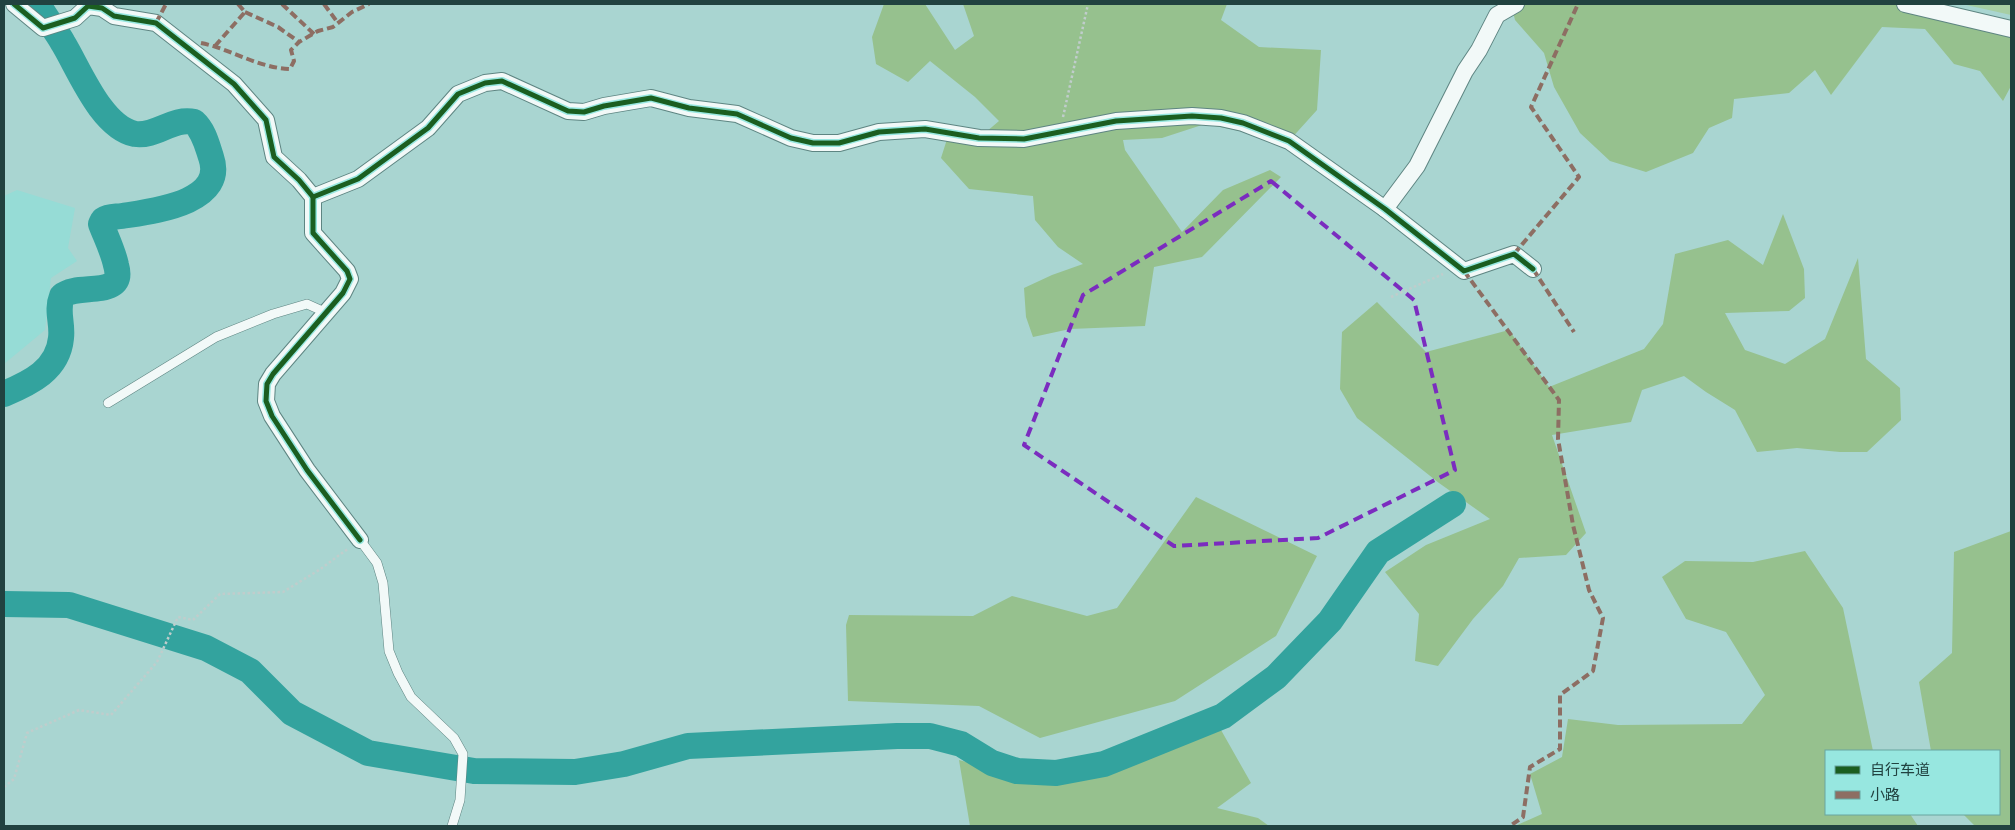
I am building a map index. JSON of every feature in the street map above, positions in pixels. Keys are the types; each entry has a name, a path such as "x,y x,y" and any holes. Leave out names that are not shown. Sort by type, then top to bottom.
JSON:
{"street":[{"path":"14,4 44,28 75,18 88,6 102,8 114,16 156,23 234,84 266,120 274,157 299,180 313,197 313,232 347,271 350,279 344,293 272,374 267,384 266,401 272,416 308,470 360,540"},
{"path":"1385,209 1418,166 1465,71 1479,50 1497,15 1516,4"},
{"path":"1905,4 2011,29"},
{"path":"313,197 358,179 428,128 458,94 485,83 502,81 568,111 584,112 604,106 651,98 690,108 738,114 791,138 814,143 839,143 879,132 925,129 979,138 1024,139 1116,122 1192,116 1221,118 1243,123 1289,141 1385,209 1464,271 1514,254 1532,269"}],"lane":[{"path":"108,403 216,337 273,314 307,304 327,313"},
{"path":"360,540 377,563 383,583 389,651 398,673 411,697 454,738 462,754 460,800 452,826"}],"path":[{"path":"1060,131 1088,4"},
{"path":"1391,297 1447,272 1464,271"},
{"path":"4,787 14,779 28,733 79,710 111,715 157,662 178,617 193,620 220,594 283,592 319,570 360,540"}],"highlighted area":[{"path":"1271,181 1414,300 1455,470 1318,538 1174,546 1024,445 1083,295"}],"shaded area":[{"path":"17,190 75,208 68,248 77,261 51,278 45,330 4,364 4,196"}],"green space":[{"path":"884,4 925,4 955,50 974,36 963,4 1227,4 1221,20 1259,47 1321,50 1317,110 1289,141 1205,124 1162,138 1123,140 1125,150 1182,232 1223,190 1270,170 1281,177 1202,257 1154,267 1145,326 1070,329 1033,337 1026,317 1024,288 1083,264 1058,247 1035,220 1033,196 969,189 941,158 949,133 979,138 999,121 975,97 930,61 908,82 876,64 872,37"},
{"path":"1511,4 1905,4 2011,28 2011,86 2003,101 1980,71 1954,64 1925,29 1882,27 1831,95 1815,70 1789,93 1734,99 1732,118 1709,128 1693,153 1646,172 1610,161 1580,133 1554,87 1544,53 1515,20"},
{"path":"1962,4 2011,4 2011,15"},
{"path":"1783,214 1804,269 1805,298 1789,311 1725,313 1745,350 1785,364 1825,339 1858,258 1866,359 1900,388 1901,420 1867,452 1840,452 1797,448 1757,452 1735,410 1684,376 1642,390 1631,422 1552,435 1586,533 1566,555 1519,558 1503,586 1473,619 1438,666 1415,661 1419,614 1385,572 1426,545 1490,519 1439,483 1357,418 1340,389 1342,332 1377,302 1426,352 1509,330 1549,387 1644,349 1663,324 1675,254 1728,240 1763,265"},
{"path":"1196,497 1317,556 1276,636 1175,701 1040,738 979,706 848,701 846,625 849,615 973,616 1012,596 1087,616 1117,608"},
{"path":"2011,531 2011,826 1975,826 1964,815 2000,815 2000,750 1931,750 1919,682 1952,653 1954,552"},
{"path":"1805,551 1843,608 1873,750 1825,750 1825,815 1911,815 1918,826 1515,826 1542,814 1530,774 1562,757 1568,719 1618,725 1742,724 1765,695 1726,632 1686,619 1662,577 1685,561 1753,562"},
{"path":"1221,730 1251,783 1217,808 1258,818 1269,826 970,826 959,760 1045,783"}],"waterway":[{"path":"4,394 33,380 49,367 54,359 59,349 61,338 60,301 62,296 69,292 99,288 114,283 117,276 116,265 101,224 103,220 110,217 151,211 184,202 198,195 208,185 213,173 211,157 205,138 194,122 179,122 150,133 135,134 123,129 112,120 92,96 63,43 38,4"},
{"path":"4,604 69,605 206,648 250,671 292,713 368,753 474,771 575,772 624,764 688,746 930,736 961,744 992,763 1017,771 1056,773 1104,764 1223,716 1276,677 1330,621 1378,552 1453,504"}],"marked path":[{"path":"156,23 166,4"},
{"path":"215,46 245,12 238,4"},
{"path":"282,4 314,34"},
{"path":"324,4 338,23"},
{"path":"201,43 223,49 256,62 290,69 294,61 291,50 299,42 318,31 333,27 352,12 369,4"},
{"path":"1514,254 1579,177 1531,107 1578,4"},
{"path":"245,12 278,27 299,42"},
{"path":"1533,269 1574,332"},
{"path":"1464,271 1559,400 1558,439 1573,525 1589,590 1603,618 1593,671 1560,695 1560,749 1530,767 1523,817 1510,826"}],"cycle path":[{"path":"14,4 43,28 75,18 88,6 102,8 114,16 156,23 234,84 266,120 274,157 299,180 313,197 313,233 347,271 350,279 343,293 273,374 267,384 266,401 272,416 307,470 360,540"},
{"path":"313,197 358,179 428,128 458,94 485,83 502,81 568,111 584,112 604,106 651,98 689,108 737,114 791,138 813,143 839,143 879,132 925,129 979,138 1024,139 1116,121 1192,116 1221,118 1243,123 1289,141 1385,209 1464,271 1514,254 1533,269"}]}
